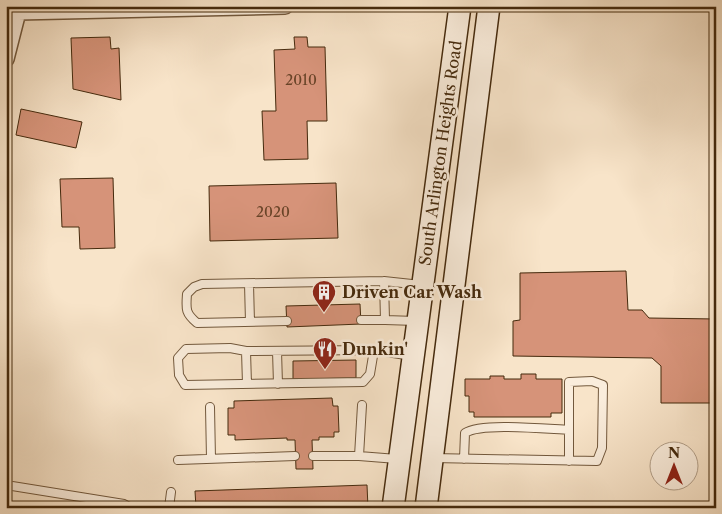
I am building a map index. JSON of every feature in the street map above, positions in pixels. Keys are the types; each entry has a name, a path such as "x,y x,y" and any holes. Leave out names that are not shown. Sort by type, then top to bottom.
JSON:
{"main road":[{"name":"South Arlington Heights Road","path":"393,508 460,6"},
{"name":"South Arlington Heights Road","path":"426,508 487,7"}],"street":[{"path":"6,59 18,9 285,6"}],"lane":[{"path":"287,321 197,323 189,316 186,310 187,294 194,287 202,284 384,281 423,285"},
{"path":"384,281 385,320"},
{"path":"249,284 250,322"},
{"path":"361,320 418,321"},
{"path":"374,350 370,374 364,382 185,385 179,375 178,358 186,349 230,348 246,351 374,350 413,356"},
{"path":"246,351 247,384"},
{"path":"277,351 278,384"},
{"path":"432,458 569,461 597,461 602,448 603,385 592,381 569,382 569,461"},
{"path":"358,456 362,404"},
{"path":"210,407 211,458"},
{"path":"464,459 465,433 471,429 488,427 569,430"},
{"path":"178,460 295,456"},
{"path":"313,456 358,456 399,459"},
{"path":"6,484 124,504 131,508"},
{"path":"168,508 170,492"}],"building":[{"path":"110,37 111,49 119,48 121,100 73,89 71,38"},
{"path":"294,37 307,37 308,47 325,47 327,121 307,121 308,159 264,160 262,111 276,111 274,50 295,49"},
{"path":"21,109 82,122 76,148 16,135"},
{"path":"113,178 115,248 80,249 79,227 62,227 60,179"},
{"path":"336,183 338,238 210,241 209,186"},
{"path":"626,271 628,310 642,310 649,318 716,319 716,403 661,403 661,366 652,358 513,356 513,321 520,320 520,273"},
{"name":"Driven Car Wash","path":"360,304 361,324 287,327 286,306"},
{"name":"Dunkin'","path":"356,360 356,378 293,379 293,361"},
{"path":"521,374 536,374 536,379 562,379 562,413 551,413 551,417 474,417 474,412 469,412 469,396 465,396 465,379 490,379 490,376 504,376 504,379 521,379"},
{"path":"332,398 333,406 338,406 339,432 334,432 334,437 319,437 319,440 312,440 313,469 296,469 295,440 287,440 287,438 235,440 235,435 228,435 228,408 234,408 234,401"},
{"path":"367,485 368,508 196,508 195,491"}],"place":[{"name":"Driven Car Wash","path":"324,313"},
{"name":"Dunkin'","path":"325,370"}]}
